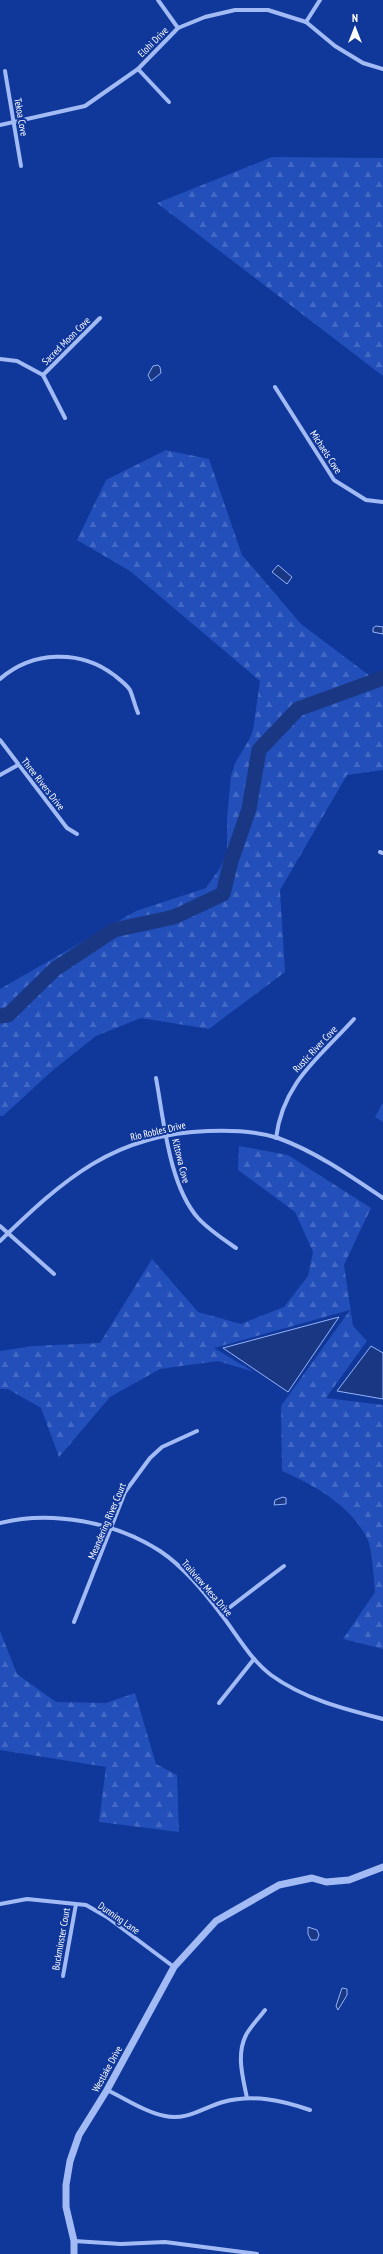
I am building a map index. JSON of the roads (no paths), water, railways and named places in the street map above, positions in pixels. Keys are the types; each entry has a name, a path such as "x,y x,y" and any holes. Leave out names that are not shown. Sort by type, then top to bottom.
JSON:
{"street":[{"path":"158,0 178,28"},
{"path":"306,22 320,0"},
{"name":"Elohi Drive","path":"0,125 84,106 138,69 178,28 205,17 235,10 268,10 306,22 335,46 362,63 383,69"},
{"path":"138,69 168,102"},
{"name":"Tekoa Cove","path":"5,71 21,166"},
{"name":"Sacred Moon Cove","path":"43,375 100,318"},
{"path":"0,359 17,362 43,375 65,418"},
{"name":"Michaels Cove","path":"275,387 334,480 366,500 383,502"},
{"path":"0,679 22,664 38,659 74,657 107,670 117,678 129,689 138,714"},
{"name":"Three Rivers Drive","path":"0,740 67,828 77,834"},
{"path":"0,775 18,765"},
{"name":"Rustic River Cove","path":"276,1138 281,1110 293,1085 354,1019"},
{"name":"Kittowa Cove","path":"156,1078 176,1178 190,1207 209,1228 236,1248"},
{"name":"Rio Robles Drive","path":"0,1241 51,1192 83,1168 123,1148 167,1135 194,1131 221,1130 249,1132 276,1138 326,1161 383,1198"},
{"path":"0,1226 54,1274"},
{"name":"Meandering River Court","path":"74,1622 125,1492 150,1458 162,1447 197,1431"},
{"name":"Trailview Mesa Drive","path":"0,1524 28,1518 51,1517 76,1520 110,1529 145,1542 161,1551 189,1576 221,1614 254,1659 270,1675 311,1697 337,1708 383,1719"},
{"path":"221,1614 284,1566"},
{"path":"219,1703 254,1659"},
{"name":"Westlake Drive","path":"74,2254 74,2241 66,2207 66,2186 70,2161 79,2135 107,2090 174,1967 216,1921 279,1885 312,1878 326,1882 349,1880 383,1867"},
{"name":"Dunning Lane","path":"0,1904 27,1899 86,1905 107,1918 174,1967"},
{"name":"Buckminster Court","path":"63,1976 76,1904"},
{"path":"247,2098 241,2072 242,2052 246,2035 265,2010"},
{"path":"107,2090 138,2106 166,2116 186,2116 223,2102 247,2098 287,2102 310,2110"},
{"path":"74,2241 121,2244 165,2242 257,2254"}],"waterway":[{"path":"0,1016 8,1015 55,969 114,930 174,917 223,894 231,861 249,809 259,750 298,709 383,678"}]}
